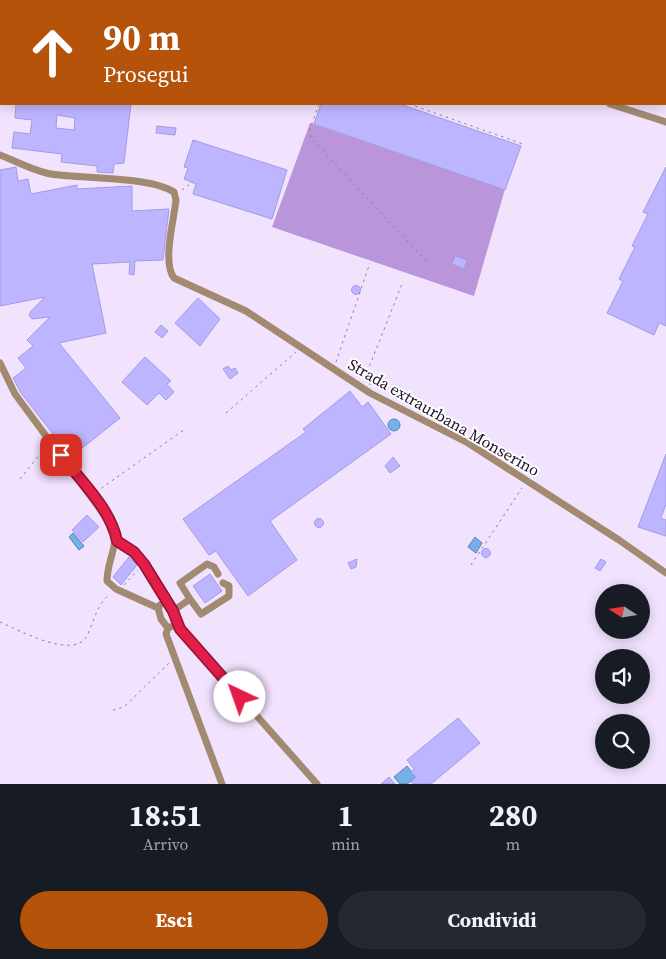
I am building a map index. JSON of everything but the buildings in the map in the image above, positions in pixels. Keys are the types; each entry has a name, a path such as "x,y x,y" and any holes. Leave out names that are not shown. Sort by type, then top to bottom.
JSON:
{"street":[{"path":"613,105 666,122"},
{"path":"0,155 49,174 140,182 174,192"},
{"name":"Strada extraurbana Monserino","path":"174,192 176,200 168,258 169,272 174,278 246,311 302,346 370,393 468,443 619,540 666,573"},
{"path":"0,363 15,394 92,495 114,528 117,541 107,569 107,581 116,589 158,608 161,618 168,628"},
{"path":"117,541 134,552 144,564 173,611 180,629 317,784"},
{"path":"218,574 214,567 207,564 180,582 201,614 229,596 229,586 223,582"},
{"path":"173,611 190,599"},
{"path":"158,608 167,602"},
{"path":"176,621 173,626 168,628 166,634 222,784"}],"path":[{"path":"319,105 310,129 311,138 429,264"},
{"path":"412,105 523,144"},
{"path":"174,192 179,192 193,182"},
{"path":"334,368 370,263"},
{"path":"370,393 368,370 402,284"},
{"path":"226,413 302,346"},
{"path":"92,495 185,429"},
{"path":"20,480 51,442"},
{"path":"471,566 527,481"},
{"path":"0,622 66,647 76,646 86,638 104,599 116,589 122,587 144,564"},
{"path":"113,710 124,707 175,658"}],"shaded area":[{"path":"310,123 505,189 474,296 272,227"}],"water":[{"path":"392,419 396,419 400,425 396,431 392,431 388,427 388,423"},
{"path":"73,533 84,546 79,550 69,537"},
{"path":"475,537 482,543 476,553 468,547"},
{"path":"407,766 416,777 407,784 400,784 394,777"}],"route":[{"path":"61,455 104,511 114,528 117,541 134,552 144,564 173,611 180,629 240,697"}]}
